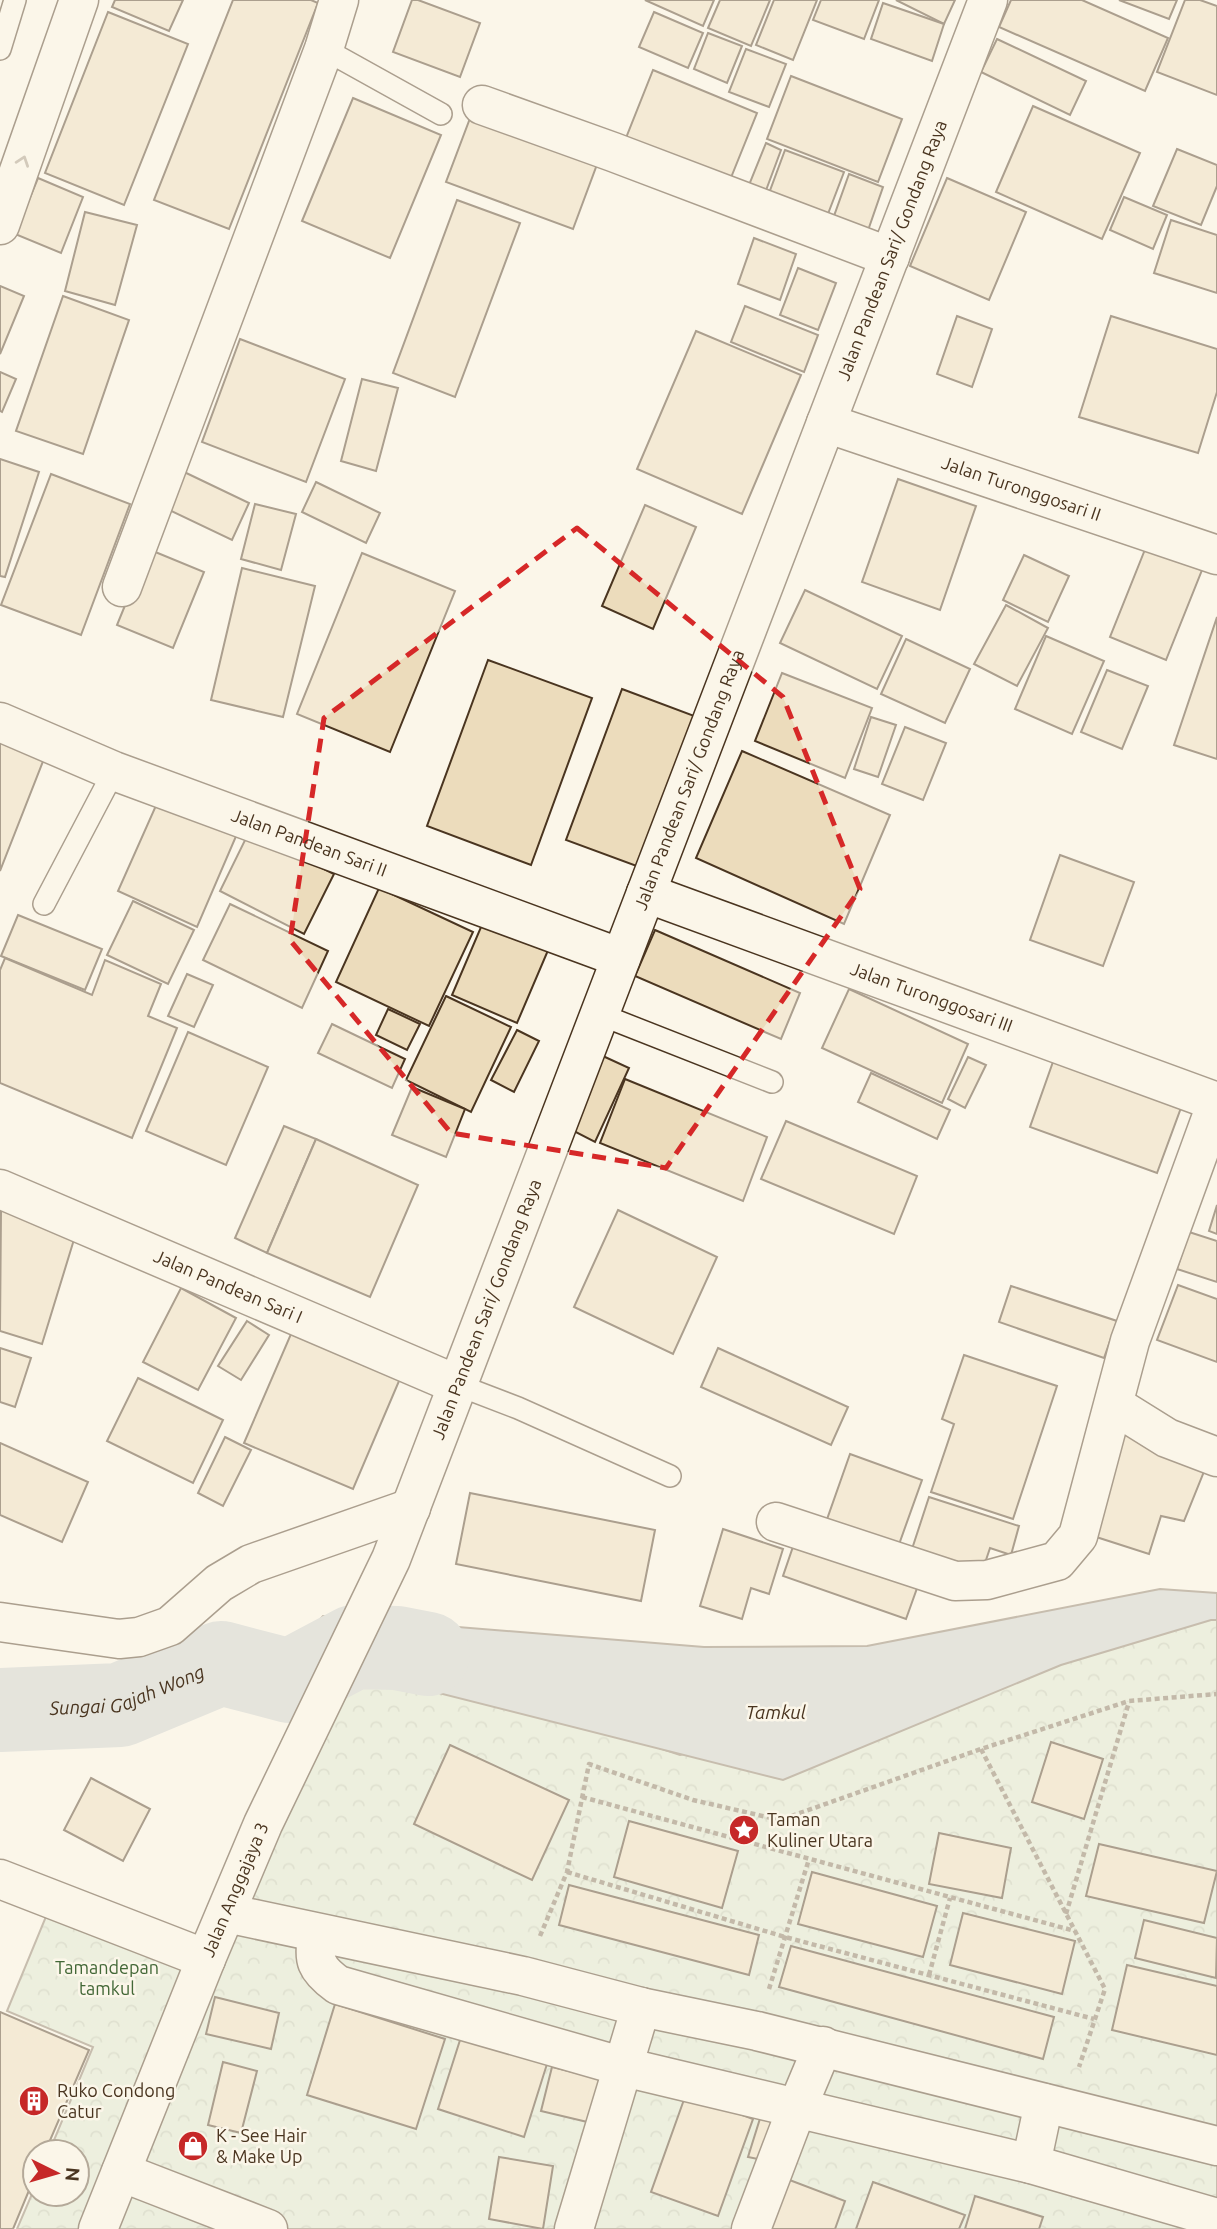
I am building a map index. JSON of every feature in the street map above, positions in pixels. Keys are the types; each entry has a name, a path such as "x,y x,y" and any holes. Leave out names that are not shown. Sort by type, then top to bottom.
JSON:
{"street":[{"path":"0,225 79,0"},
{"path":"122,587 324,49 339,0"},
{"name":"Jalan Pandean Sari/ Gondang Raya","path":"391,1559 988,0"},
{"path":"482,105 890,257"},
{"name":"Jalan Turonggosari II","path":"826,423 1217,555"},
{"name":"Jalan Pandean Sari II","path":"0,722 114,771 621,958"},
{"name":"Jalan Turonggosari III","path":"646,893 1217,1102"},
{"path":"776,1522 955,1581 987,1580 1057,1561 1078,1536 1130,1341 1217,1102"},
{"name":"Jalan Pandean Sari I","path":"0,1189 458,1385"},
{"path":"1114,1405 1167,1438 1217,1457"},
{"path":"0,1622 119,1639 139,1637 170,1626 219,1583 251,1564 411,1508"},
{"name":"Jalan Anggajaya 3","path":"99,2229 206,1959 263,1824 391,1559"},
{"path":"0,1879 206,1959"},
{"path":"226,1913 523,1976 641,2007 823,2046 1217,2146"},
{"path":"318,1934 314,1952 321,1972 338,1985 624,2067 1031,2164 1217,2217"},
{"path":"574,2229 641,2007"},
{"path":"751,2229 823,2046"},
{"path":"1031,2164 1054,2105"},
{"path":"121,2172 268,2229"}],"lane":[{"path":"0,49 15,0"},
{"path":"324,49 441,114"},
{"path":"44,904 114,771"},
{"path":"599,1014 772,1082"},
{"path":"458,1385 518,1408 670,1476"}],"path":[{"path":"523,1976 567,1872 589,1765 693,1800 780,1820 981,1749 1129,1701 1217,1694"},
{"path":"1066,1914 1129,1701"},
{"path":"981,1749 1105,1989 1054,2105"},
{"path":"582,1797 1075,1931"},
{"path":"757,2031 809,1859"},
{"path":"567,1872 785,1937 1094,2018"},
{"path":"929,1975 950,1898"}],"highlighted area":[{"path":"577,528 783,697 860,889 666,1168 451,1133 290,940 324,718"}],"green space":[{"name":"Taman Kuliner Utara","path":"1217,1615 1217,2138 238,1905 354,1647 680,1755"},
{"name":"Tamandepan tamkul","path":"59,1885 198,1940 85,2229 17,2229 26,2208 91,2208 91,2138 55,2138 93,2047 7,2011"},
{"path":"235,1930 1217,2148 1217,2229 115,2229"}],"water":[{"name":"Tamkul","path":"1160,1589 1217,1593 1217,1620 1061,1665 783,1780 288,1655 323,1616 704,1647 867,1646"}],"building":[{"path":"115,0 183,0 169,31 112,7"},
{"path":"233,0 311,0 318,3 229,229 154,200"},
{"path":"412,0 480,23 460,77 393,52"},
{"path":"645,0 714,0 703,26"},
{"path":"720,0 770,0 751,46 708,28"},
{"path":"774,0 817,0 793,60 756,45"},
{"path":"821,0 879,0 864,39 813,20"},
{"path":"896,0 955,0 944,24"},
{"path":"1011,0 1082,0 1168,38 1145,91 999,27"},
{"path":"1119,0 1177,0 1169,19"},
{"path":"1185,0 1200,0 1217,6 1217,95 1157,72"},
{"path":"883,3 944,24 932,61 871,39"},
{"path":"108,12 188,44 124,205 45,173"},
{"path":"654,12 703,33 688,68 639,47"},
{"path":"708,33 742,46 727,83 694,69"},
{"path":"997,39 1086,81 1070,115 981,72"},
{"path":"746,49 786,64 769,107 729,92"},
{"path":"653,70 757,113 728,185 624,143"},
{"path":"791,76 902,119 878,182 767,139"},
{"path":"353,98 441,135 390,258 302,221"},
{"path":"1033,106 1140,153 1102,239 996,192"},
{"path":"472,113 599,159 573,229 446,182"},
{"path":"766,143 781,150 762,201 745,195"},
{"path":"1177,149 1217,165 1217,186 1201,225 1153,206"},
{"path":"785,150 844,172 826,219 768,196"},
{"path":"849,174 883,187 864,242 829,230"},
{"path":"38,178 83,197 61,253 15,234"},
{"path":"947,178 1026,212 989,300 910,266"},
{"path":"1124,197 1167,215 1153,249 1110,230"},
{"path":"457,200 520,223 455,397 393,373"},
{"path":"85,212 137,225 115,305 65,291"},
{"path":"1171,220 1217,235 1217,293 1154,273"},
{"path":"754,238 796,254 780,300 738,284"},
{"path":"798,268 836,283 818,330 780,315"},
{"path":"0,286 24,296 0,354"},
{"path":"63,296 129,320 83,454 16,431"},
{"path":"745,306 818,335 804,372 731,342"},
{"path":"957,316 992,329 972,387 937,374"},
{"path":"1111,316 1217,349 1217,392 1198,453 1079,417"},
{"path":"696,331 801,375 742,514 637,469"},
{"path":"240,339 345,379 306,482 202,442"},
{"path":"0,372 16,379 2,412 0,411"},
{"path":"362,379 398,388 376,471 341,461"},
{"path":"0,459 39,472 5,577 0,576"},
{"path":"180,470 249,503 232,540 163,507"},
{"path":"51,474 130,504 81,635 1,605"},
{"path":"898,479 976,506 940,610 862,582"},
{"path":"316,482 380,513 366,543 302,512"},
{"path":"255,504 296,514 281,570 241,559"},
{"path":"645,505 696,527 653,629 602,606"},
{"path":"1146,547 1202,570 1166,660 1110,637"},
{"path":"148,549 204,572 173,648 117,625"},
{"path":"362,553 455,591 390,752 297,714"},
{"path":"1024,555 1069,576 1048,622 1003,600"},
{"path":"242,568 315,586 283,717 211,700"},
{"path":"805,590 902,636 877,689 780,643"},
{"path":"1006,605 1048,628 1017,686 974,664"},
{"path":"1217,617 1217,759 1174,745"},
{"path":"1046,636 1104,661 1072,734 1015,709"},
{"path":"906,639 970,669 945,723 881,694"},
{"path":"488,660 592,698 531,865 427,826"},
{"path":"1107,670 1148,686 1122,749 1081,732"},
{"path":"782,673 872,708 845,778 755,741"},
{"path":"622,689 697,717 642,868 566,840"},
{"path":"871,717 896,725 878,777 854,769"},
{"path":"0,726 49,746 0,871"},
{"path":"905,727 946,743 923,800 882,784"},
{"path":"742,751 890,815 844,924 696,858"},
{"path":"162,792 240,827 197,927 118,891"},
{"path":"249,832 334,874 304,934 220,891"},
{"path":"1060,855 1134,882 1103,966 1030,940"},
{"path":"379,888 473,932 429,1026 336,982"},
{"path":"133,901 194,930 168,984 107,955"},
{"path":"230,904 328,951 302,1008 203,960"},
{"path":"18,915 102,949 85,990 1,956"},
{"path":"484,920 549,948 517,1023 452,995"},
{"path":"655,930 800,993 781,1039 635,976"},
{"path":"5,958 92,995 105,960 161,984 148,1016 177,1028 132,1138 0,1083 0,970"},
{"path":"187,974 213,985 194,1027 168,1016"},
{"path":"849,989 968,1044 942,1103 822,1048"},
{"path":"446,996 511,1027 471,1112 406,1080"},
{"path":"388,1009 420,1024 407,1050 376,1035"},
{"path":"332,1024 405,1059 392,1088 318,1053"},
{"path":"517,1030 539,1041 514,1092 491,1080"},
{"path":"188,1032 268,1067 226,1165 146,1131"},
{"path":"592,1051 629,1068 595,1142 564,1126"},
{"path":"968,1057 986,1065 965,1108 948,1099"},
{"path":"1054,1059 1182,1105 1157,1173 1030,1127"},
{"path":"871,1073 950,1110 937,1139 858,1102"},
{"path":"625,1079 767,1137 743,1201 600,1143"},
{"path":"412,1087 465,1109 446,1157 392,1135"},
{"path":"786,1121 917,1176 894,1234 761,1179"},
{"path":"284,1126 316,1139 267,1253 235,1238"},
{"path":"316,1139 418,1185 370,1297 267,1253"},
{"path":"1217,1205 1217,1234 1209,1231"},
{"path":"1,1210 76,1233 42,1344 0,1331"},
{"path":"618,1210 717,1257 673,1354 574,1307"},
{"path":"1189,1232 1217,1241 1217,1282 1177,1269"},
{"path":"1178,1285 1217,1299 1217,1362 1157,1340"},
{"path":"1011,1286 1117,1321 1104,1358 999,1322"},
{"path":"181,1288 236,1318 198,1390 143,1362"},
{"path":"247,1321 269,1335 241,1380 218,1366"},
{"path":"294,1327 402,1374 353,1489 244,1443"},
{"path":"0,1348 31,1358 15,1407 0,1402"},
{"path":"718,1348 848,1407 831,1445 701,1387"},
{"path":"964,1355 1057,1386 1013,1519 931,1492 954,1424 942,1419"},
{"path":"138,1378 223,1420 193,1483 107,1441"},
{"path":"1121,1430 1207,1464 1184,1521 1161,1516 1149,1554 1087,1534"},
{"path":"225,1437 251,1450 223,1506 198,1493"},
{"path":"0,1443 88,1482 62,1542 0,1515"},
{"path":"850,1454 922,1480 897,1550 825,1525"},
{"path":"470,1493 655,1530 641,1601 456,1564"},
{"path":"929,1497 1019,1526 1011,1555 990,1548 982,1572 912,1549"},
{"path":"723,1529 783,1549 769,1594 751,1588 742,1619 700,1606"},
{"path":"797,1535 921,1577 906,1619 783,1576"},
{"path":"1051,1742 1103,1759 1084,1819 1032,1802"},
{"path":"450,1745 569,1800 532,1880 414,1824"},
{"path":"91,1778 150,1809 123,1861 64,1830"},
{"path":"629,1821 738,1851 722,1908 614,1877"},
{"path":"939,1833 1011,1848 1002,1898 929,1884"},
{"path":"1099,1844 1217,1871 1204,1923 1086,1896"},
{"path":"812,1872 937,1906 923,1957 798,1924"},
{"path":"569,1885 759,1935 749,1975 559,1925"},
{"path":"963,1913 1075,1941 1062,1994 950,1965"},
{"path":"1144,1920 1217,1938 1216,1978 1135,1958"},
{"path":"791,1946 1054,2017 1043,2059 779,1987"},
{"path":"1127,1965 1217,1986 1217,2055 1112,2030"},
{"path":"215,1997 279,2013 271,2049 206,2034"},
{"path":"335,2004 445,2039 416,2129 307,2095"},
{"name":"Ruko Condong Catur","path":"0,2012 89,2050 51,2138 21,2138 22,2208 13,2229 0,2229"},
{"path":"461,2037 547,2064 524,2137 438,2109"},
{"path":"223,2062 257,2071 241,2133 208,2125"},
{"path":"552,2067 610,2081 600,2125 541,2111"},
{"path":"686,2094 753,2119 718,2216 651,2192"},
{"path":"763,2109 783,2119 768,2161 748,2157"},
{"path":"499,2157 553,2166 543,2229 489,2219"},
{"path":"779,2176 845,2201 835,2229 760,2229"},
{"path":"873,2182 965,2215 959,2229 856,2229"},
{"path":"975,2196 1043,2217 1039,2229 965,2229"}],"waterway":[{"name":"Sungai Gajah Wong","path":"0,1710 120,1705 221,1663 290,1681 354,1647 397,1648 428,1654"}],"place":[{"name":"Taman Kuliner Utara","path":"744,1830"},
{"name":"Ruko Condong Catur","path":"34,2101"},
{"name":"K - See Hair & Make Up","path":"193,2146"}]}
